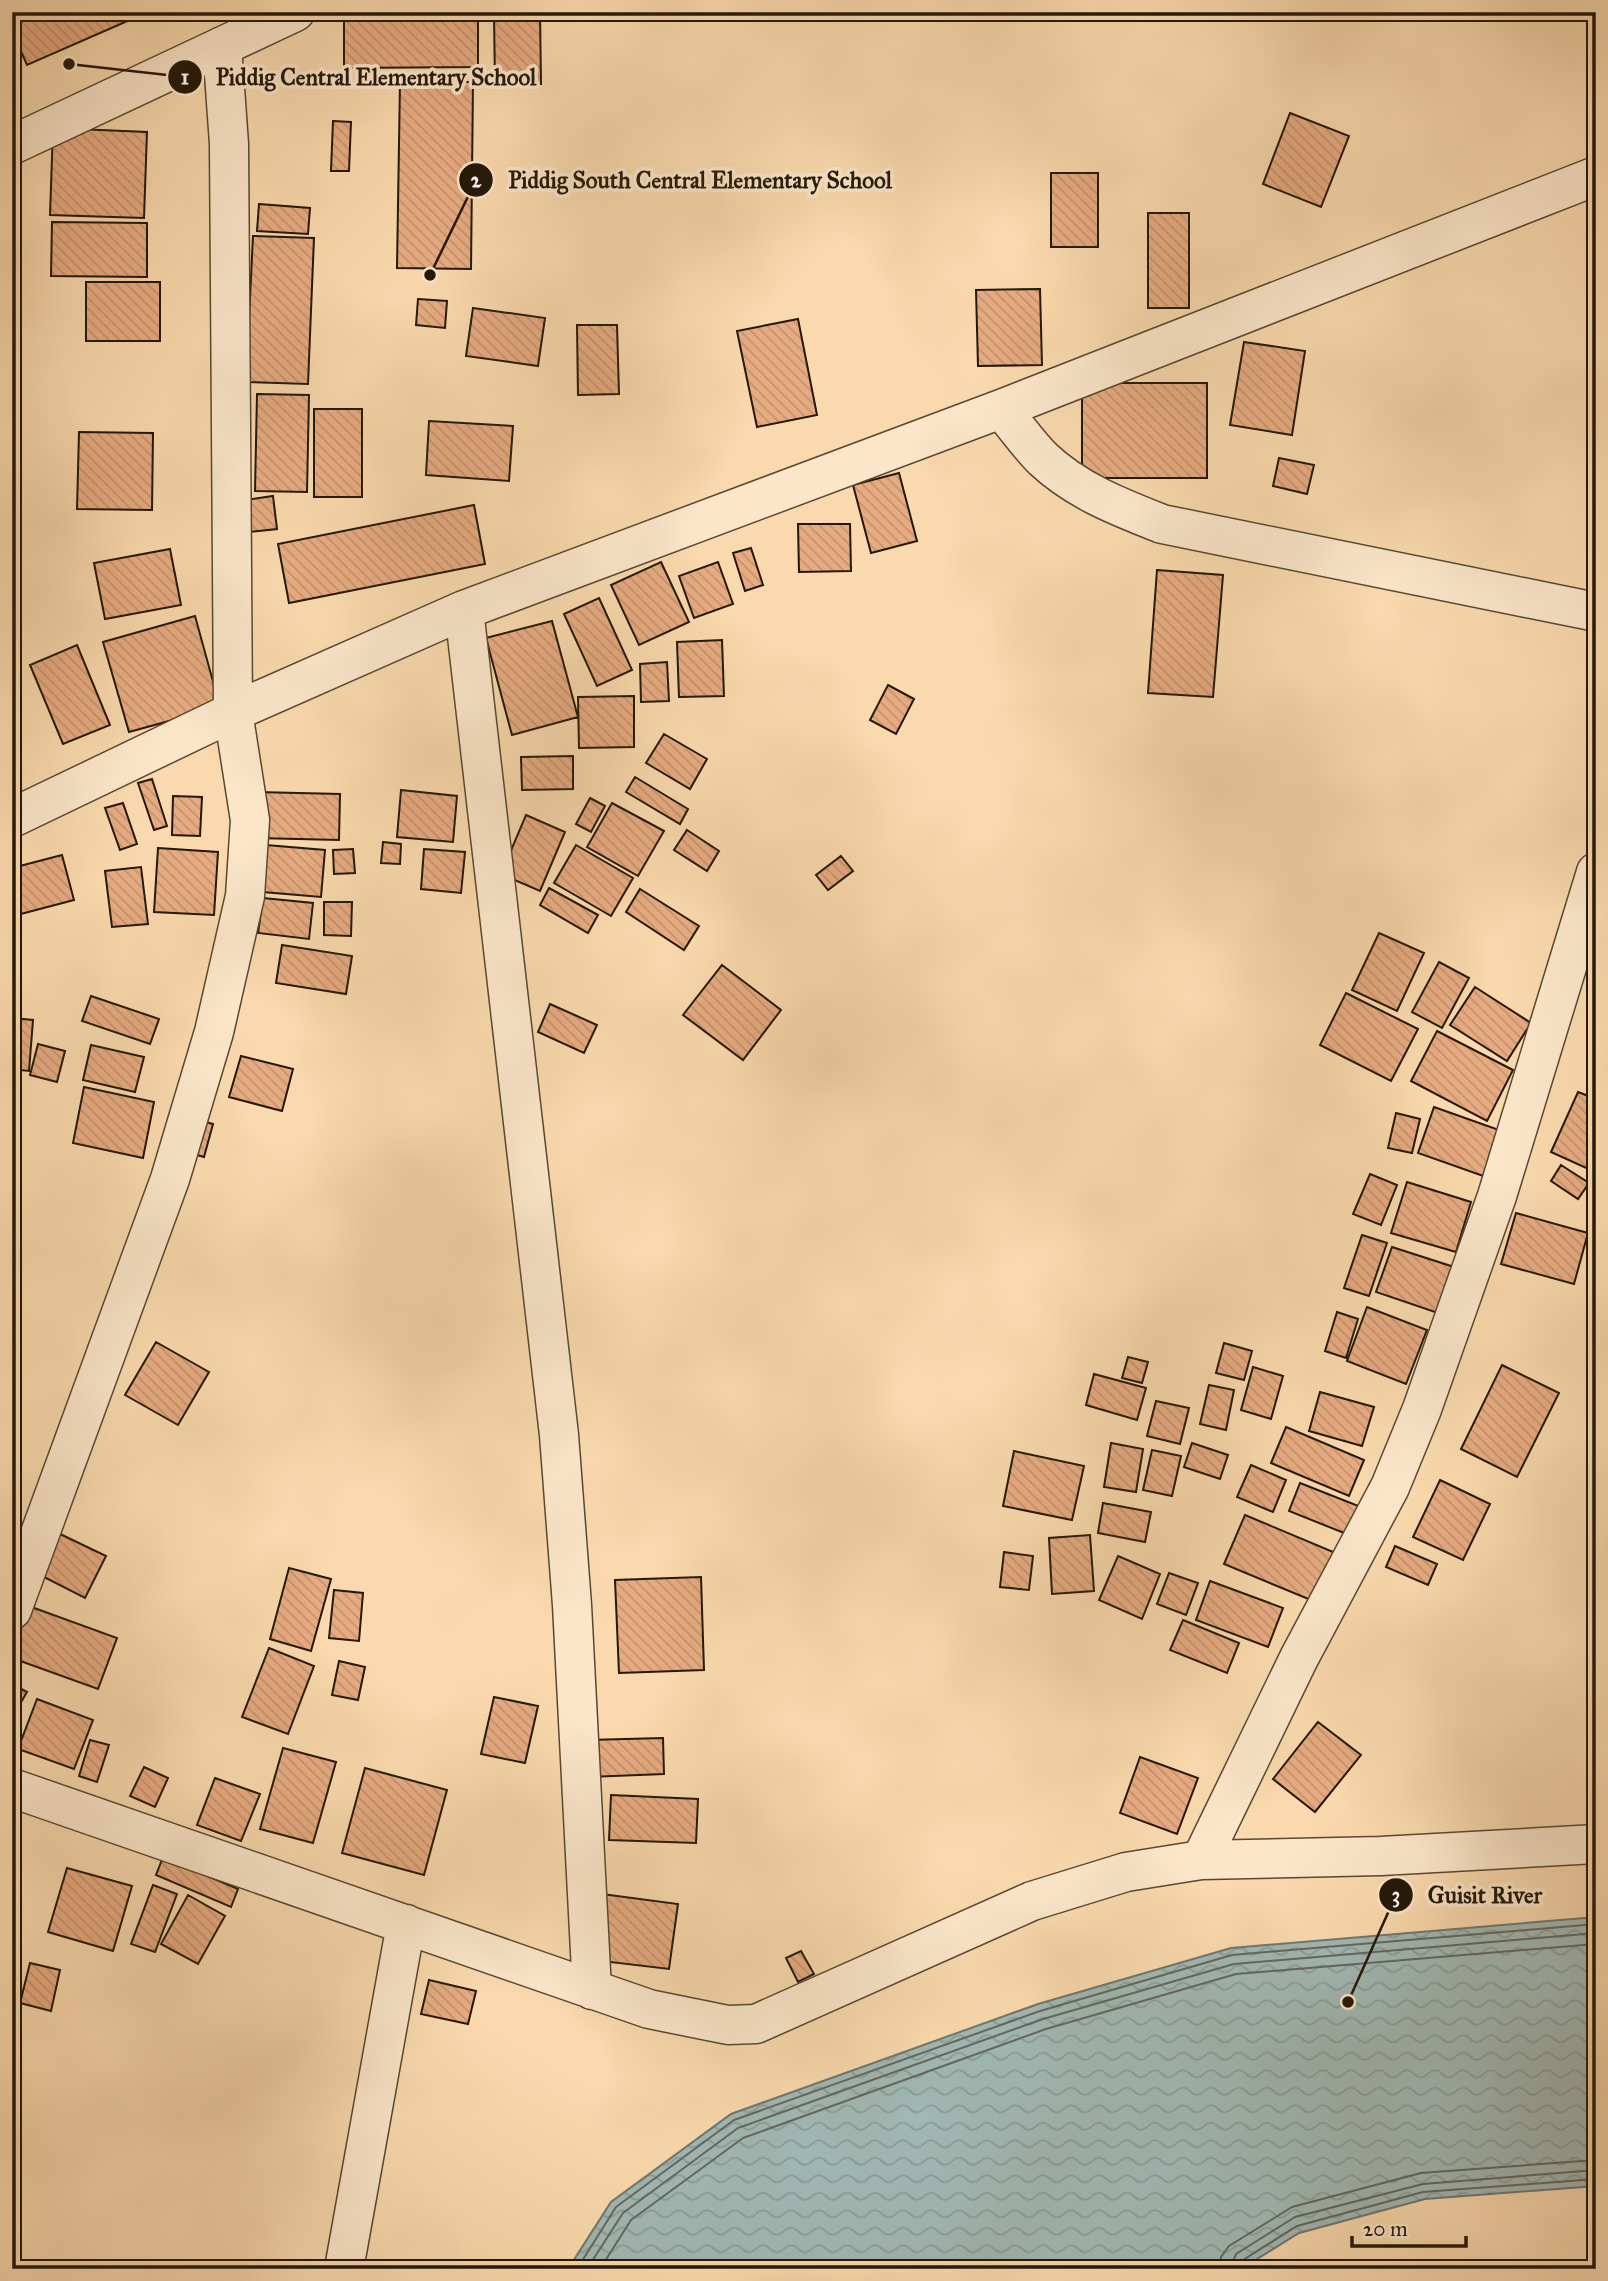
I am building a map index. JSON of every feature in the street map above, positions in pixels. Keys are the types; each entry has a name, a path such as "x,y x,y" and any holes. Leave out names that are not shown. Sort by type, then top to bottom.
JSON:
{"street":[{"path":"12,145 295,12"},
{"path":"12,1610 170,1179 214,1032 244,896 250,820 233,712 229,144 222,46"},
{"path":"12,818 233,712 464,610 1001,409 1596,176"},
{"path":"1001,409 1043,458 1069,480 1104,501 1162,524 1596,612"},
{"path":"464,610 559,1435 572,1605 592,1990"},
{"path":"1201,1860 1298,1658 1390,1487 1422,1409 1497,1196 1596,872"},
{"path":"12,1788 592,1990 662,2012 728,2025 755,2024 1032,1901 1126,1872 1201,1860 1381,1856 1596,1844"},
{"path":"344,2269 406,1924"}],"water":[{"path":"1596,1917 1596,2186 1425,2199 1299,2233 1241,2269 568,2269 611,2202 731,2114 1038,2004 1231,1948"}],"building":[{"path":"12,12 148,12 27,65 12,31"},
{"path":"344,12 478,12 478,67 344,68"},
{"path":"540,12 541,84 495,85 494,13"},
{"path":"400,81 473,82 471,269 397,268"},
{"path":"1290,113 1349,136 1321,207 1263,184"},
{"path":"333,121 351,122 349,171 331,171"},
{"path":"53,128 147,132 144,218 50,215"},
{"path":"1051,173 1098,173 1098,247 1051,247"},
{"path":"259,204 310,208 308,234 257,231"},
{"path":"1148,213 1189,213 1189,308 1148,308"},
{"path":"52,222 147,223 147,277 51,276"},
{"path":"253,236 314,238 308,384 246,382"},
{"path":"86,282 160,282 160,341 86,341"},
{"path":"1040,289 1042,365 978,366 976,290"},
{"path":"418,299 447,301 445,328 416,325"},
{"path":"473,308 545,318 538,366 466,356"},
{"path":"798,319 817,415 757,427 737,331"},
{"path":"577,325 617,325 619,394 578,395"},
{"path":"1244,342 1305,351 1292,435 1230,425"},
{"path":"1082,383 1207,383 1207,478 1082,478"},
{"path":"257,394 309,395 307,492 255,491"},
{"path":"314,409 362,409 362,497 314,497"},
{"path":"429,421 513,426 509,481 426,475"},
{"path":"79,432 153,433 152,510 77,509"},
{"path":"1279,458 1314,465 1307,494 1273,486"},
{"path":"899,473 917,541 871,553 853,485"},
{"path":"273,496 277,529 249,532 245,500"},
{"path":"474,505 485,564 289,603 278,544"},
{"path":"798,524 850,524 851,571 799,572"},
{"path":"751,548 763,585 745,591 733,553"},
{"path":"170,549 181,605 105,619 94,563"},
{"path":"661,562 689,622 639,645 611,585"},
{"path":"718,562 733,604 694,618 679,576"},
{"path":"1157,570 1223,575 1213,697 1148,693"},
{"path":"599,598 632,670 597,686 564,614"},
{"path":"195,616 220,707 129,732 103,642"},
{"path":"552,621 578,717 512,735 486,638"},
{"path":"722,640 724,696 679,697 677,642"},
{"path":"77,645 110,725 63,744 30,665"},
{"path":"667,662 669,701 641,702 640,664"},
{"path":"888,685 914,699 896,734 870,720"},
{"path":"634,696 634,747 579,748 578,697"},
{"path":"664,734 707,759 690,789 646,763"},
{"path":"573,756 573,789 522,790 521,757"},
{"path":"635,777 688,809 680,824 626,792"},
{"path":"152,779 167,826 154,830 138,783"},
{"path":"401,790 457,796 453,842 397,837"},
{"path":"257,792 340,794 339,840 256,838"},
{"path":"173,796 202,797 200,836 172,835"},
{"path":"590,798 605,806 591,832 576,824"},
{"path":"123,803 137,844 120,850 105,808"},
{"path":"612,803 664,831 638,876 587,847"},
{"path":"526,815 565,832 540,891 501,874"},
{"path":"687,830 719,851 707,871 674,850"},
{"path":"383,842 401,844 400,864 381,863"},
{"path":"266,845 325,850 321,897 263,892"},
{"path":"576,845 633,878 611,916 554,883"},
{"path":"158,848 218,852 214,915 154,912"},
{"path":"353,849 355,873 334,874 333,850"},
{"path":"424,849 465,852 461,893 421,889"},
{"path":"62,855 74,900 17,915 12,897 12,868"},
{"path":"841,856 853,871 828,890 816,875"},
{"path":"141,867 148,924 112,927 105,871"},
{"path":"549,888 598,915 588,933 540,905"},
{"path":"640,889 699,926 684,950 626,912"},
{"path":"263,898 313,903 309,939 258,933"},
{"path":"324,902 352,902 351,936 324,935"},
{"path":"1379,933 1424,953 1397,1011 1352,990"},
{"path":"282,945 352,956 346,994 276,983"},
{"path":"1439,962 1469,978 1442,1028 1412,1012"},
{"path":"722,965 781,1010 743,1060 683,1015"},
{"path":"1475,987 1531,1023 1507,1061 1450,1025"},
{"path":"1346,993 1418,1029 1391,1081 1320,1045"},
{"path":"91,996 159,1019 150,1044 82,1021"},
{"path":"550,1004 597,1025 584,1053 538,1032"},
{"path":"12,1018 33,1020 29,1071 12,1069"},
{"path":"1437,1031 1513,1070 1487,1121 1411,1081"},
{"path":"38,1044 65,1051 57,1082 30,1075"},
{"path":"91,1045 144,1057 135,1092 83,1080"},
{"path":"241,1056 293,1069 282,1111 229,1097"},
{"path":"84,1087 154,1102 143,1158 73,1143"},
{"path":"1578,1092 1596,1099 1595,1172 1551,1152"},
{"path":"1434,1107 1502,1131 1486,1177 1418,1153"},
{"path":"1396,1113 1420,1119 1412,1153 1388,1148"},
{"path":"191,1118 213,1124 204,1157 182,1151"},
{"path":"1561,1165 1589,1183 1578,1199 1551,1181"},
{"path":"1370,1174 1397,1185 1381,1225 1353,1214"},
{"path":"1407,1182 1471,1202 1456,1252 1391,1233"},
{"path":"1516,1213 1588,1233 1574,1284 1501,1264"},
{"path":"1362,1235 1387,1243 1369,1296 1344,1288"},
{"path":"1392,1247 1454,1267 1438,1313 1376,1292"},
{"path":"1367,1307 1427,1330 1406,1384 1347,1361"},
{"path":"1337,1312 1358,1319 1346,1358 1325,1351"},
{"path":"156,1342 209,1372 178,1425 125,1395"},
{"path":"1224,1343 1252,1351 1244,1380 1216,1373"},
{"path":"1128,1357 1148,1362 1142,1383 1122,1378"},
{"path":"1502,1365 1559,1393 1517,1477 1461,1449"},
{"path":"1253,1367 1283,1376 1271,1419 1241,1410"},
{"path":"1094,1374 1146,1388 1137,1420 1086,1405"},
{"path":"1209,1385 1234,1390 1226,1430 1200,1424"},
{"path":"1320,1392 1374,1407 1362,1446 1309,1431"},
{"path":"1156,1401 1189,1408 1180,1444 1147,1436"},
{"path":"1286,1427 1364,1460 1349,1496 1271,1463"},
{"path":"1111,1443 1143,1449 1136,1492 1104,1487"},
{"path":"1192,1443 1228,1455 1220,1479 1184,1467"},
{"path":"1152,1450 1181,1456 1172,1496 1143,1490"},
{"path":"1014,1451 1084,1466 1072,1520 1003,1506"},
{"path":"1251,1465 1286,1480 1273,1512 1237,1497"},
{"path":"1440,1480 1490,1504 1463,1560 1413,1537"},
{"path":"1300,1483 1361,1507 1349,1535 1289,1511"},
{"path":"1103,1503 1151,1512 1145,1542 1098,1533"},
{"path":"1245,1515 1338,1554 1318,1603 1224,1564"},
{"path":"60,1534 106,1556 85,1598 40,1575"},
{"path":"1090,1535 1094,1591 1052,1594 1049,1538"},
{"path":"1395,1546 1437,1564 1428,1585 1386,1567"},
{"path":"1004,1552 1033,1556 1029,1590 1000,1587"},
{"path":"1118,1556 1160,1574 1142,1619 1099,1600"},
{"path":"289,1568 331,1579 311,1651 270,1639"},
{"path":"1169,1573 1198,1583 1186,1615 1157,1604"},
{"path":"701,1577 704,1670 619,1673 615,1580"},
{"path":"1210,1581 1283,1608 1268,1647 1196,1620"},
{"path":"334,1590 363,1593 359,1641 329,1638"},
{"path":"26,1605 117,1638 98,1689 12,1658 12,1643"},
{"path":"1183,1620 1239,1643 1227,1673 1170,1650"},
{"path":"269,1648 314,1666 288,1734 242,1717"},
{"path":"339,1661 365,1667 358,1700 332,1695"},
{"path":"12,1684 27,1692 12,1718"},
{"path":"494,1697 538,1706 525,1763 481,1754"},
{"path":"37,1699 93,1720 74,1769 18,1749"},
{"path":"1318,1722 1361,1755 1315,1812 1273,1779"},
{"path":"663,1738 664,1774 588,1777 588,1740"},
{"path":"90,1740 109,1745 97,1782 79,1776"},
{"path":"283,1748 336,1762 313,1843 260,1829"},
{"path":"1140,1757 1198,1778 1177,1834 1120,1813"},
{"path":"144,1767 168,1778 155,1807 130,1796"},
{"path":"365,1768 447,1790 424,1875 342,1853"},
{"path":"215,1778 260,1794 241,1841 197,1825"},
{"path":"611,1795 698,1799 696,1843 609,1840"},
{"path":"163,1857 238,1889 231,1907 156,1875"},
{"path":"67,1868 132,1886 113,1951 48,1932"},
{"path":"153,1885 177,1894 155,1952 131,1944"},
{"path":"602,1894 678,1904 669,1969 593,1960"},
{"path":"188,1895 225,1916 198,1964 161,1944"},
{"path":"801,1951 814,1974 798,1982 786,1958"},
{"path":"30,1963 60,1970 51,2011 20,2003"},
{"path":"429,1980 476,1991 468,2024 421,2014"}],"place":[{"name":"Piddig Central Elementary School","path":"69,64"},
{"name":"Piddig South Central Elementary School","path":"430,275"},
{"name":"Guisit River","path":"1348,2002"}]}
